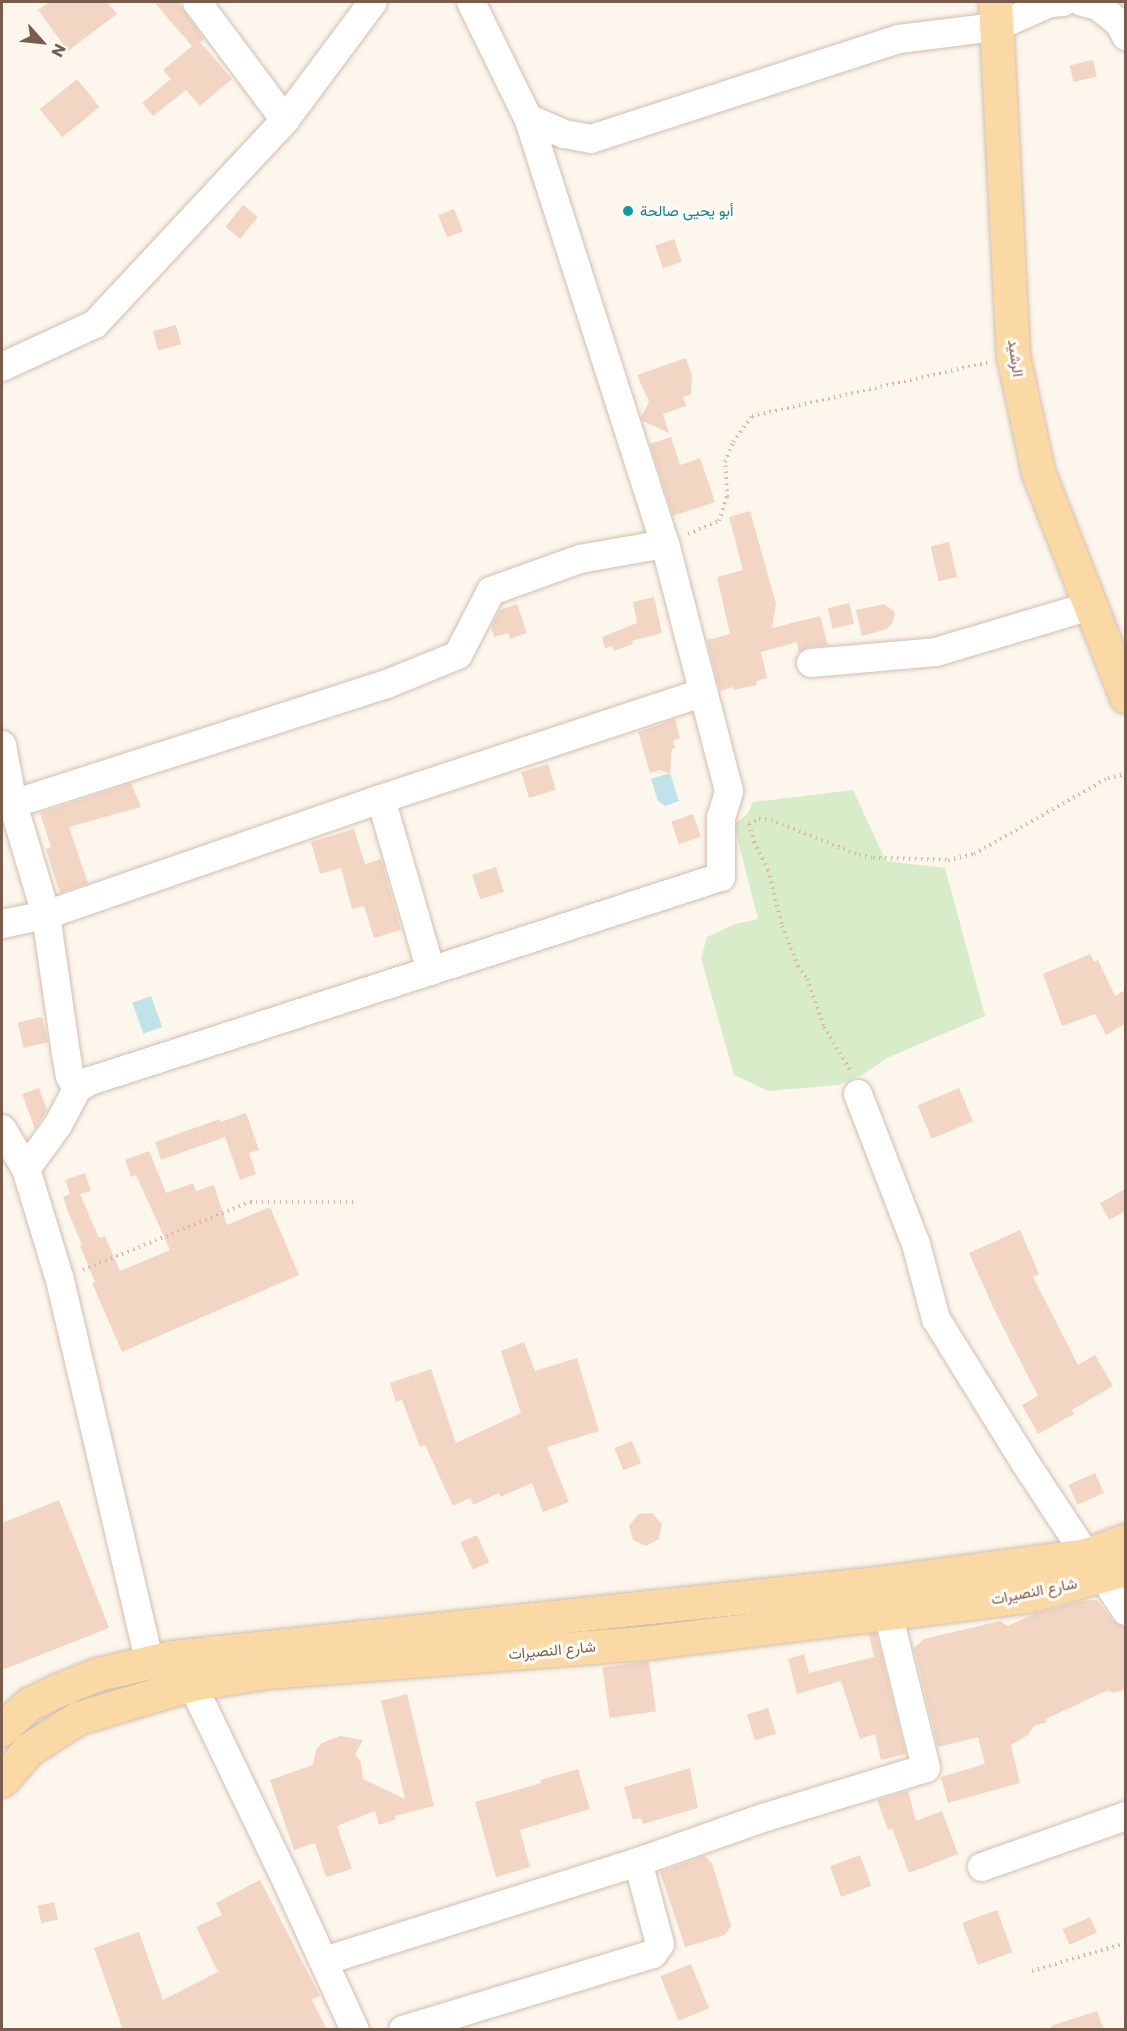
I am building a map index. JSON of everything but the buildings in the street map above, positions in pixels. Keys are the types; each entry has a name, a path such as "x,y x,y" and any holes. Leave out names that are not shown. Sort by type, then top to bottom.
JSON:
{"main road":[{"name":"الرشيد","path":"995,14 1013,356 1038,472 1125,696"},
{"name":"شارع النصيرات","path":"2,1780 29,1749 78,1718 192,1684 266,1672 652,1641 1027,1596 1105,1567 1125,1540"},
{"name":"شارع النصيرات","path":"2,1729 29,1704 98,1674 201,1652 877,1583 1105,1567"}],"street":[{"path":"197,2 285,120"},
{"path":"2,367 95,324 285,120 374,2"},
{"path":"26,1168 58,1125 77,1089 90,1082 721,877 721,818 729,791 665,544 528,117 471,2"},
{"path":"528,117 564,134 591,139 899,39 995,14 1063,2"},
{"path":"1082,2 1098,6 1119,23 1125,36"},
{"path":"13,804 213,741 417,672 458,655 491,591 580,559 665,544"},
{"path":"811,663 936,652 1090,606"},
{"path":"2,924 46,915 381,799 702,693"},
{"path":"2,745 13,804 46,915 66,1054 70,1076 77,1089"},
{"path":"381,799 431,971"},
{"path":"858,1094 916,1244 936,1319 1026,1464 1105,1567 1125,1611"},
{"path":"2,1129 26,1168 60,1280 150,1663"},
{"path":"324,1961 638,1862 766,1817 926,1768 888,1613"},
{"path":"192,1684 355,2030"},
{"path":"981,1867 1125,1816"},
{"path":"403,2030 652,1954 660,1944 638,1862"}],"path":[{"path":"665,544 719,521 727,498 725,462 733,442 752,416 1013,356"},
{"path":"749,824 759,819 771,820 859,855 873,858 948,860 974,854 1108,778 1125,774"},
{"path":"729,791 749,824 754,842 768,870 782,926 798,966 807,979 824,1027 851,1072 858,1094"},
{"path":"60,1280 250,1202 356,1202"},
{"path":"1032,1971 1125,1943"}],"green space":[{"path":"853,790 886,861 945,868 985,1016 887,1058 862,1075 838,1085 768,1091 734,1075 701,958 707,937 735,924 758,919 734,825 748,813 753,802"}],"water":[{"path":"670,773 679,801 665,806 658,801 651,779"},
{"path":"151,996 162,1027 143,1034 132,1003"}],"place":[{"name":"أبو يحيى صالحة","path":"628,211"}]}
